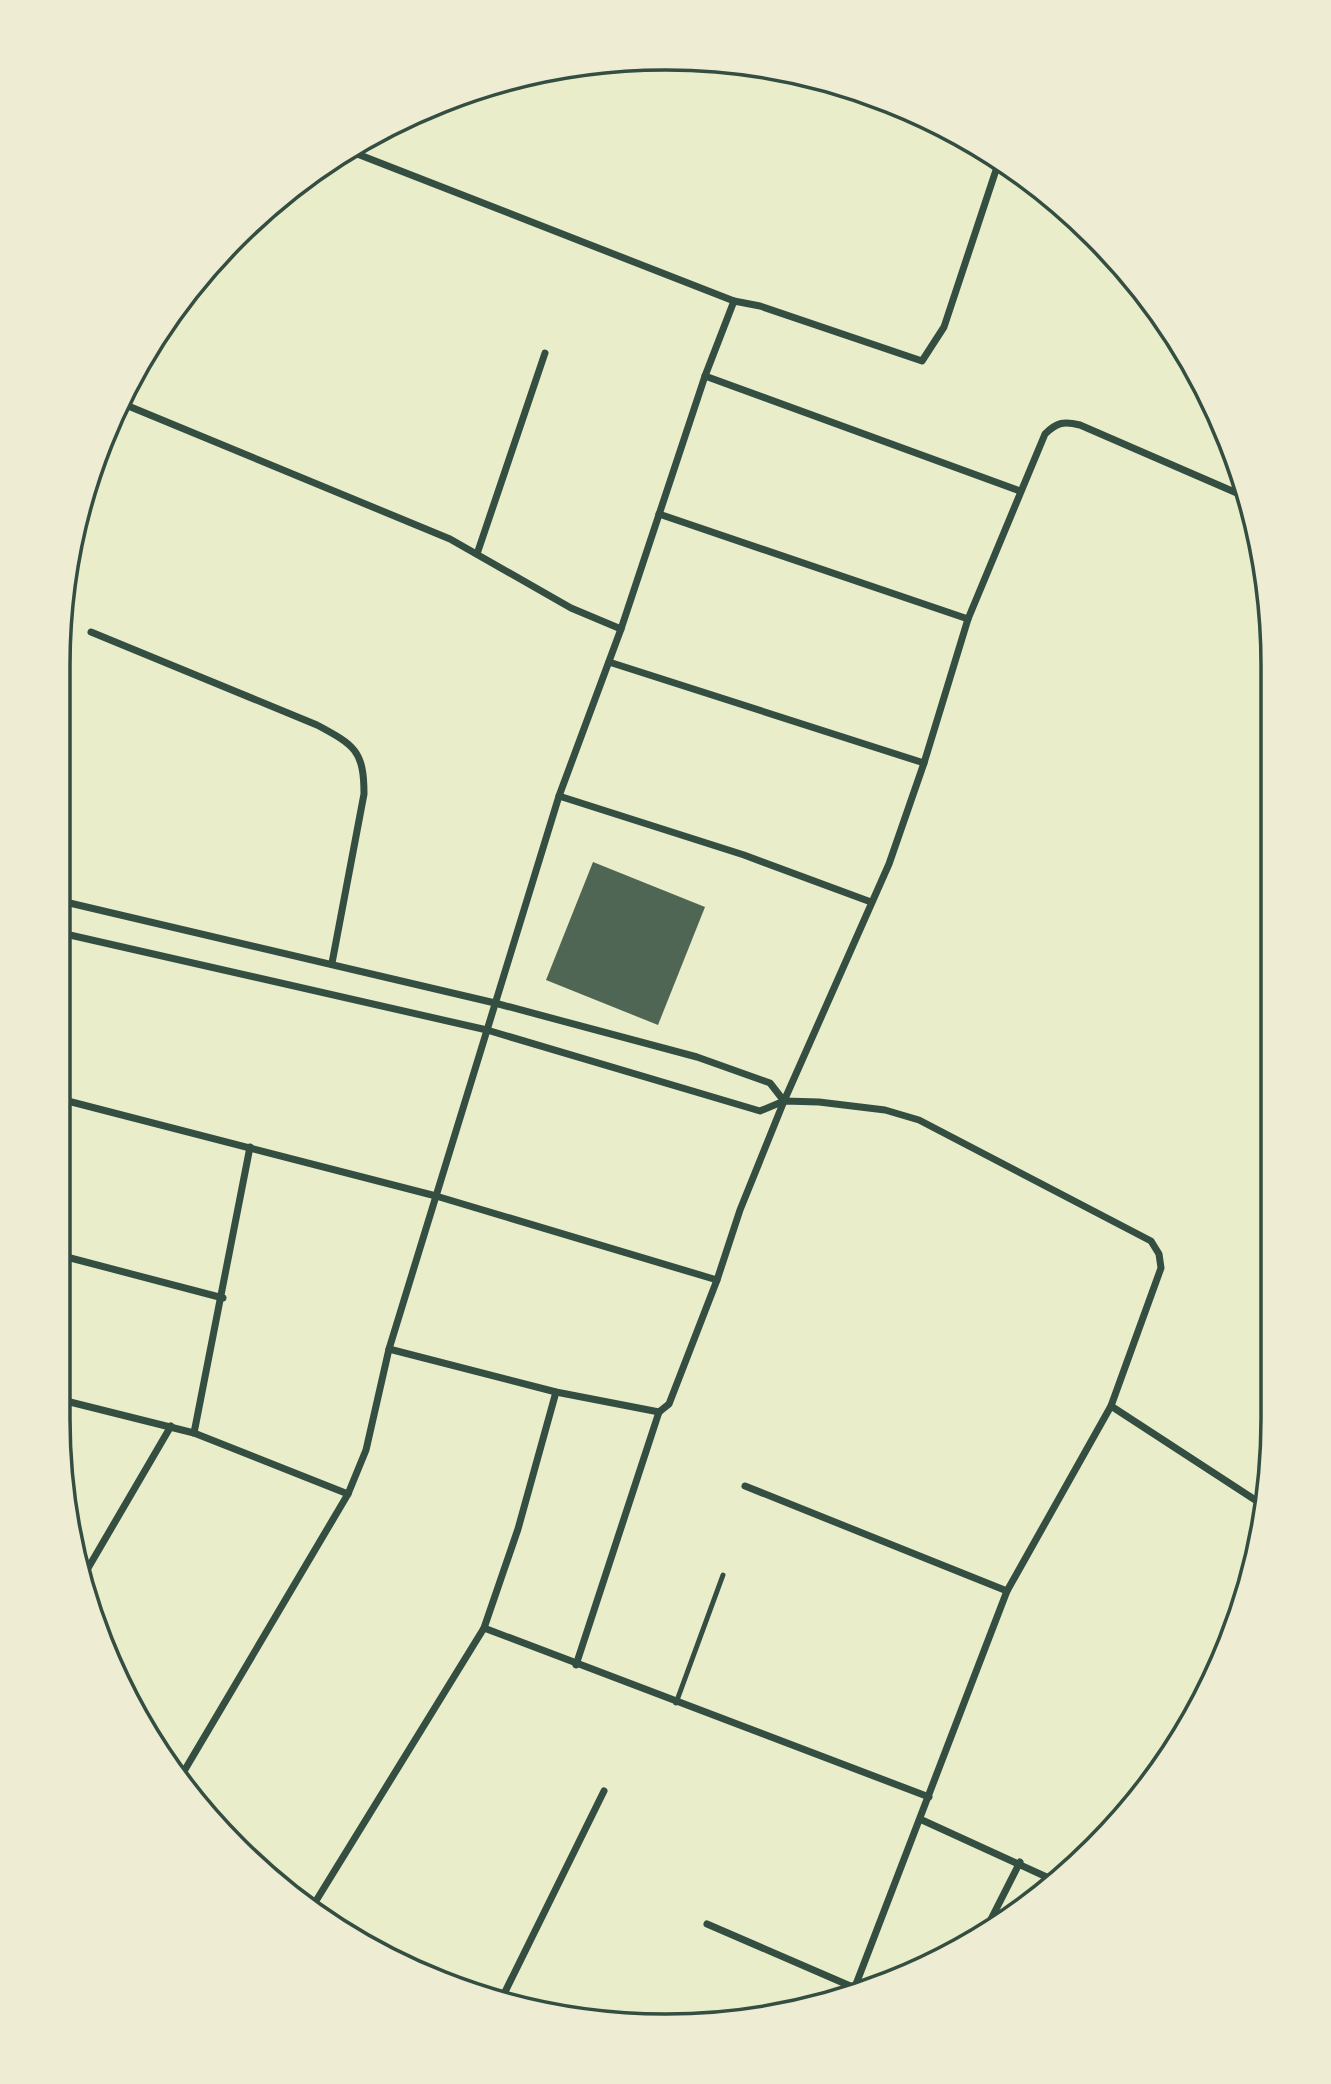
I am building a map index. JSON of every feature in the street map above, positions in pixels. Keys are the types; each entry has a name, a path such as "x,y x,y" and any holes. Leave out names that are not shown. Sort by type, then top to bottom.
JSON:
{"street":[{"path":"360,155 734,301 760,306 922,361 944,327 996,170"},
{"path":"185,1770 348,1494 366,1450 389,1349 558,796 621,629 705,376 734,301"},
{"path":"477,554 545,354"},
{"path":"705,376 1020,491"},
{"path":"129,406 450,539 571,608 621,629"},
{"path":"576,1665 659,1412 670,1404 718,1280 740,1210 784,1101 889,864 968,619 1045,434 1054,425 1065,422 1096,431 1235,492"},
{"path":"659,514 968,619"},
{"path":"91,632 317,725 348,741 364,766 364,794 332,964"},
{"path":"609,662 924,762"},
{"path":"558,796 744,855 871,902"},
{"path":"70,903 495,1003 697,1057 770,1083 784,1101"},
{"path":"70,935 486,1030 760,1111 784,1101 885,1110 919,1120 1151,1241 1159,1254 1161,1268 1111,1406 1007,1591 922,1820 857,1982"},
{"path":"70,1102 436,1196 718,1280"},
{"path":"194,1433 223,1298 250,1147"},
{"path":"70,1258 223,1298"},
{"path":"389,1349 556,1392 659,1412"},
{"path":"316,1901 484,1628 518,1529 556,1392"},
{"path":"70,1402 194,1433 348,1494"},
{"path":"1111,1406 1255,1500"},
{"path":"88,1566 171,1426"},
{"path":"745,1486 1007,1591"},
{"path":"484,1628 929,1797"},
{"path":"505,1992 604,1791"},
{"path":"922,1820 1020,1862 1046,1876"},
{"path":"993,1916 1020,1862"},
{"path":"707,1924 845,1986"}],"lane":[{"path":"676,1703 723,1575"}],"building":[{"path":"593,862 705,907 658,1025 546,980"}]}
